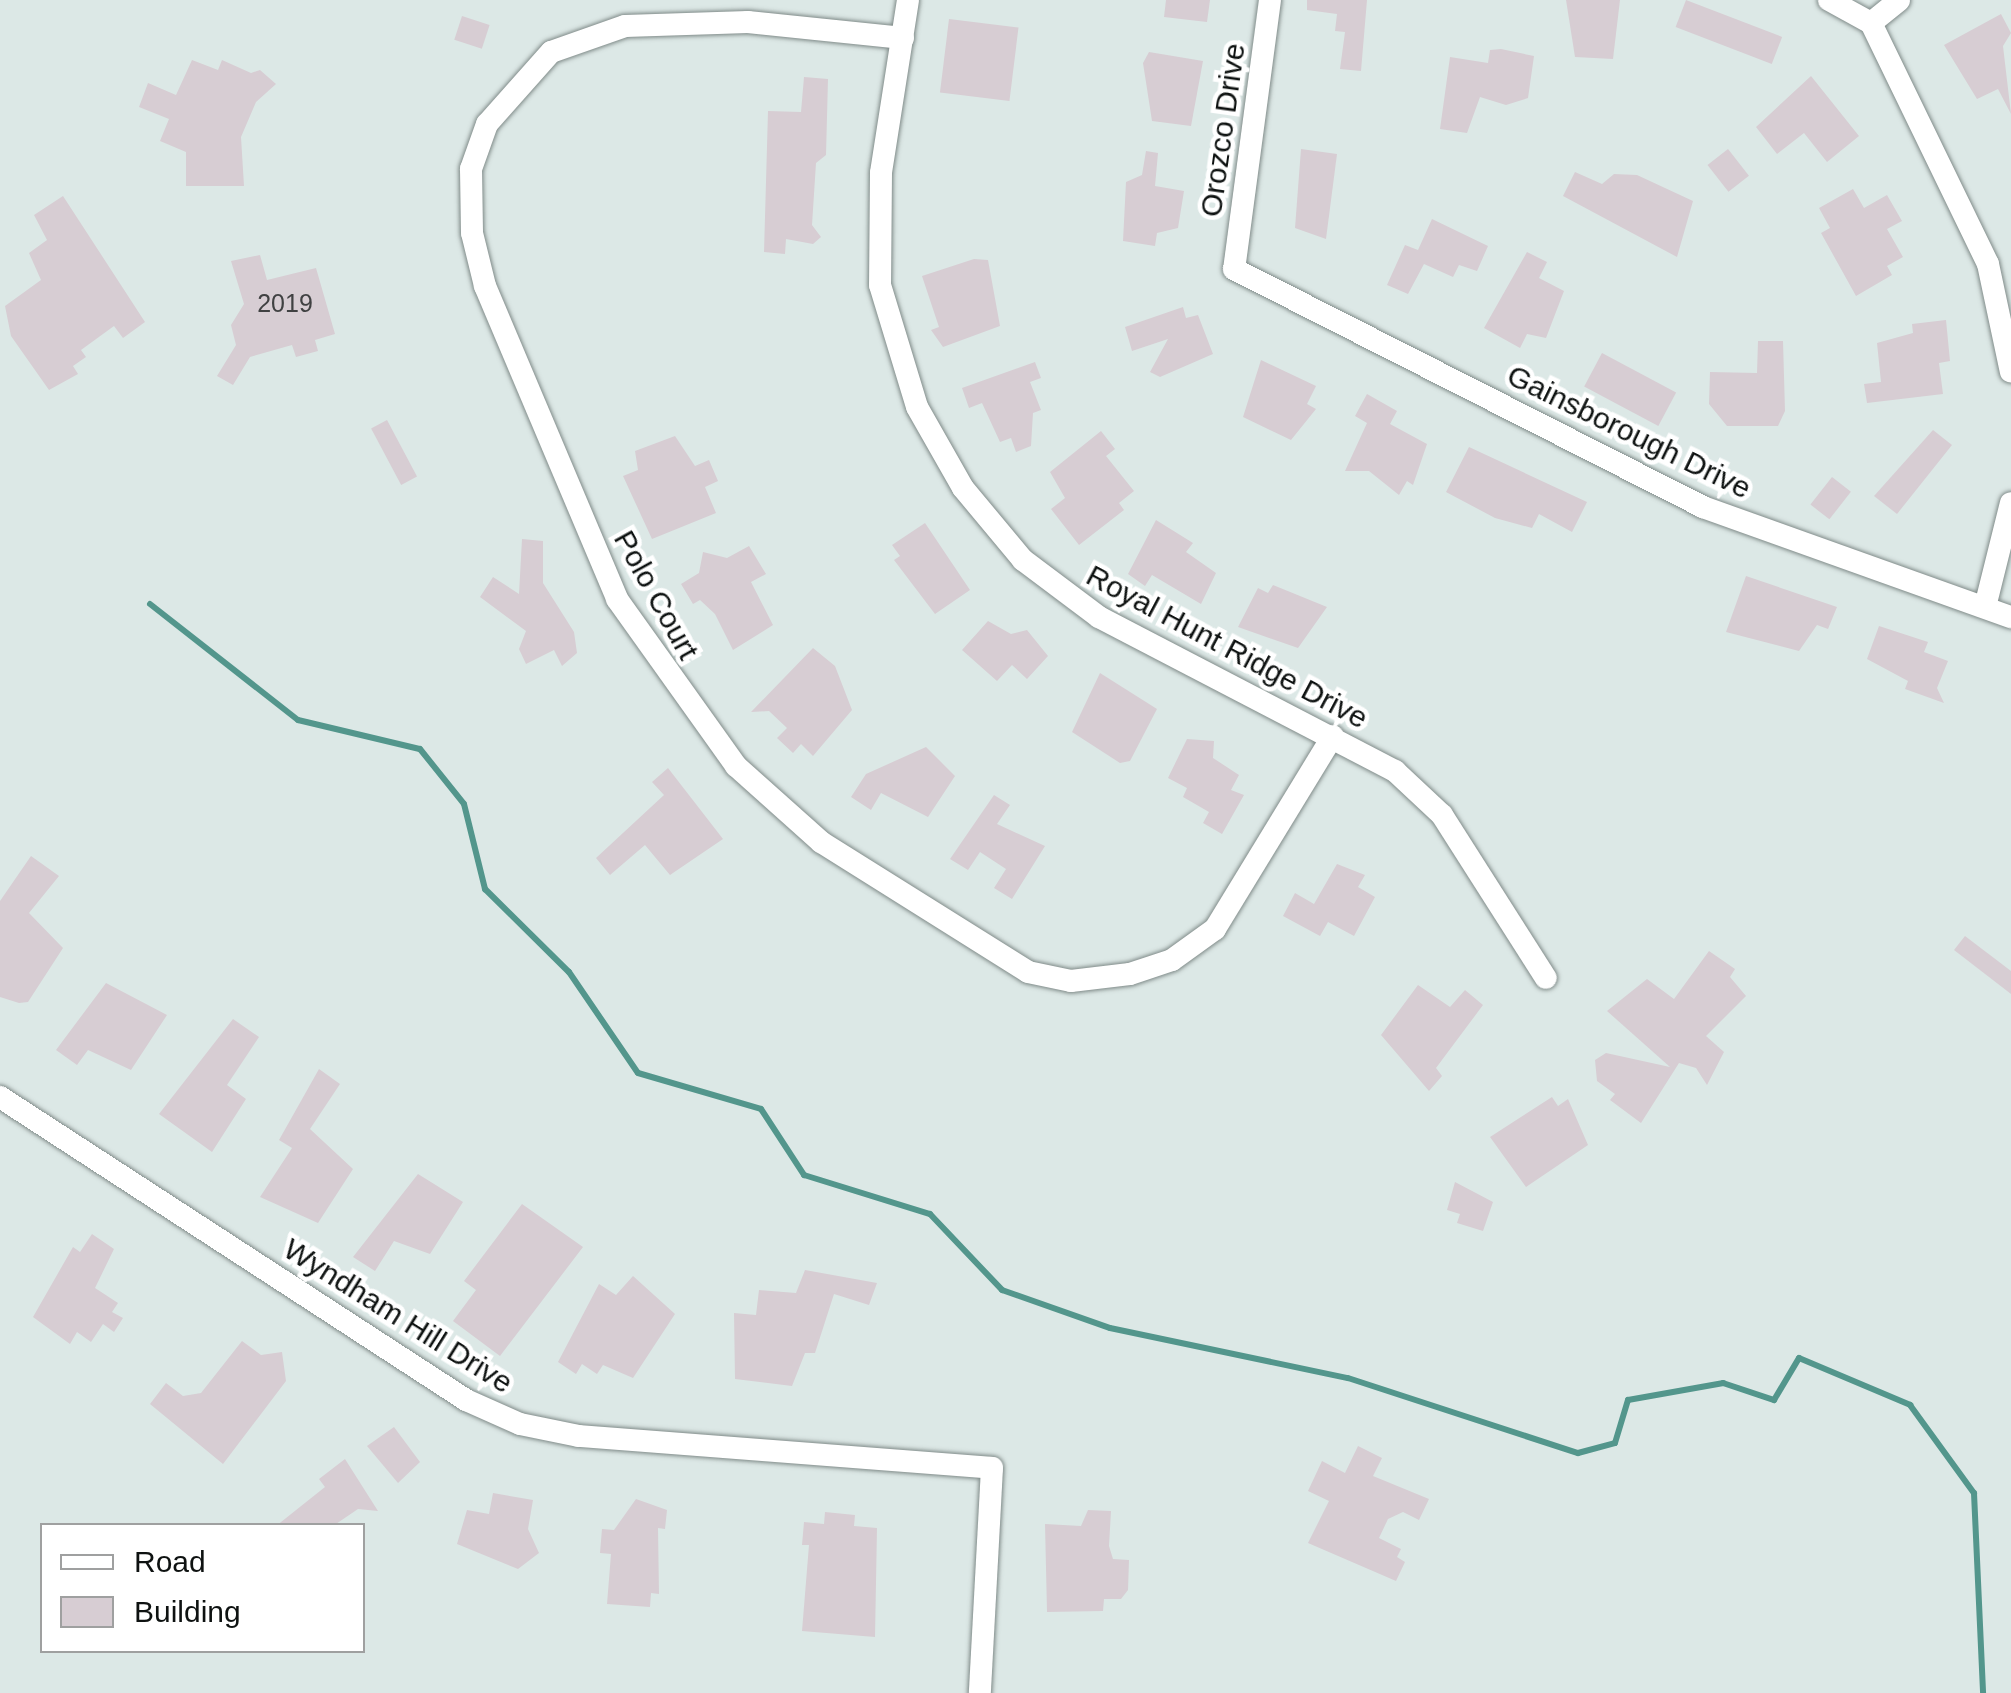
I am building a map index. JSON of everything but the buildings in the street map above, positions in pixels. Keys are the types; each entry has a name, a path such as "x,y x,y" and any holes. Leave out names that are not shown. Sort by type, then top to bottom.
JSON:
{"street":[{"name":"Royal Hunt Ridge Drive","path":"908,0 880,173 878,254 895,348 933,440 982,516 1061,592 1395,771 1442,815 1546,978"},
{"name":"Orozco Drive","path":"1234,269 1270,0"},
{"path":"1829,0 1871,23 1988,264 2011,372"},
{"path":"1871,23 1899,0"},
{"name":"Polo Court","path":"903,38 748,22 625,26 551,52 487,124 471,168 472,233 485,286 617,599 736,766 821,842 1028,972 1071,981 1130,974 1172,960 1215,930 1333,736"},
{"name":"Gainsborough Drive","path":"1234,269 1703,506 2011,617"},
{"path":"1985,608 2011,503"},
{"name":"Wyndham Hill Drive","path":"0,1097 466,1400 520,1424 579,1436 992,1468 980,1693"}],"waterway":[{"path":"150,604 298,720 420,749 464,804 485,889 569,972 638,1073 761,1109 804,1175 930,1214 1002,1290 1110,1328 1348,1378 1578,1453 1615,1443 1628,1400 1723,1383 1774,1400 1799,1358 1910,1405 1974,1493 1983,1693"}]}
